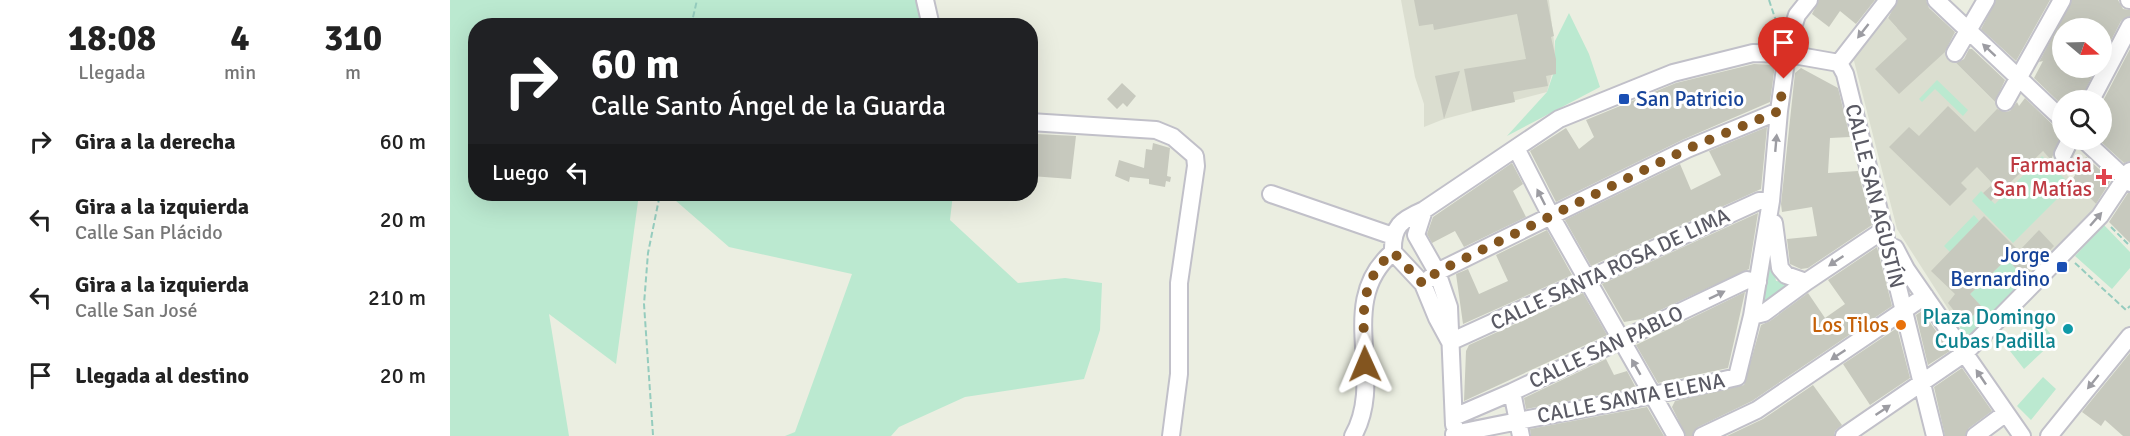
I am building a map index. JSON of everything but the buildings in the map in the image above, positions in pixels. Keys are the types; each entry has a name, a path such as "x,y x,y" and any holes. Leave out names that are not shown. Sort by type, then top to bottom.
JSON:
{"street":[{"path":"925,0 929,18"},
{"path":"1809,0 1797,15 1792,29 1779,111 1771,201 1752,316 1764,313 1885,229 1906,269 2022,436"},
{"path":"1353,436 1365,404 1365,295 1403,220 1424,210 1559,119 1672,73 1753,53 1788,54 1839,63 1888,0"},
{"path":"1936,0 2052,109"},
{"path":"1955,53 1986,0"},
{"path":"2005,102 2062,0"},
{"path":"2096,90 2130,26"},
{"name":"CALLE SAN AGUSTÍN","path":"1839,63 1845,74 1885,229 1935,436"},
{"path":"1423,284 1437,272 1552,218 1687,149 1779,111"},
{"path":"1038,123 1156,130 1173,137 1195,156 1196,166 1179,284 1179,374 1171,436"},
{"path":"1516,148 1552,218 1676,436"},
{"path":"1844,436 1965,352 2100,216 2128,177 2096,150"},
{"path":"1270,194 1395,239 1423,284 1450,342"},
{"name":"CALLE SANTA ROSA DE LIMA","path":"1450,342 1759,201 1771,201"},
{"path":"1771,201 1780,268 1786,276 1806,282"},
{"path":"1416,235 1424,210"},
{"path":"1395,239 1408,230 1416,235 1437,272 1449,307 1454,435"},
{"name":"CALLE SAN PABLO","path":"1454,417 1512,392 1747,280 1758,282"},
{"path":"1702,436 1757,410 1925,296"},
{"name":"CALLE SANTA ELENA","path":"1454,435 1519,428 1737,377 1752,316"},
{"path":"2049,436 2130,336"},
{"path":"1512,392 1519,428"},
{"path":"1975,436 2006,414"}],"path":[{"path":"693,18 697,0"},
{"path":"1769,0 1775,18 1792,29"},
{"path":"653,435 645,304 648,253 659,201"},
{"path":"2100,216 2130,246"},
{"path":"2065,253 2126,310 2130,306"}],"shaded area":[{"path":"1401,0 1549,0 1556,59 1547,92 1444,119 1424,127 1424,104 1415,77"},
{"path":"1884,14 1897,28 1909,16 2099,207 1971,335 1965,335 1897,229 1853,57"}],"green space":[{"path":"450,0 920,0 922,18 468,18 468,201 638,201 616,364 549,314 569,436 450,436"},
{"path":"1569,13 1589,54 1600,87 1507,136 1547,92 1555,69 1555,41"},
{"path":"1937,80 1968,110 1963,116 1935,89 1922,102 1919,99"},
{"path":"2042,156 2071,185 2013,243 1972,201 1981,191 1995,204"},
{"path":"676,201 952,201 950,220 1018,283 1065,278 1102,283 1100,330 1084,379 965,397 899,427 891,436 785,436 795,432 852,274 729,247"},
{"path":"1974,215 1979,221 1950,252 1944,246"},
{"path":"2104,225 2130,252 2130,268 2112,289 2075,256"},
{"path":"2007,259 2024,277 2022,280 2024,283 1972,334 1965,335 1952,316 1954,313 1964,324 1982,307 1970,294"},
{"path":"1767,263 1773,264 1776,281 1790,282 1792,287 1761,309"},
{"path":"2040,320 2055,340 2024,369 2010,351"},
{"path":"2043,377 2056,389 2031,420 2017,406"}],"place":[{"name":"San Patricio","path":"1624,99"},
{"name":"Farmacia San Matías","path":"2104,177"},
{"name":"Jorge Bernardino","path":"2062,267"},
{"name":"Los Tilos","path":"1901,325"},
{"name":"Plaza Domingo Cubas Padilla","path":"2068,329"}],"route":[{"path":"1365,364 1363,317 1365,295 1379,264 1393,252 1423,284 1437,272 1552,218 1687,149 1779,111 1784,79"}]}
